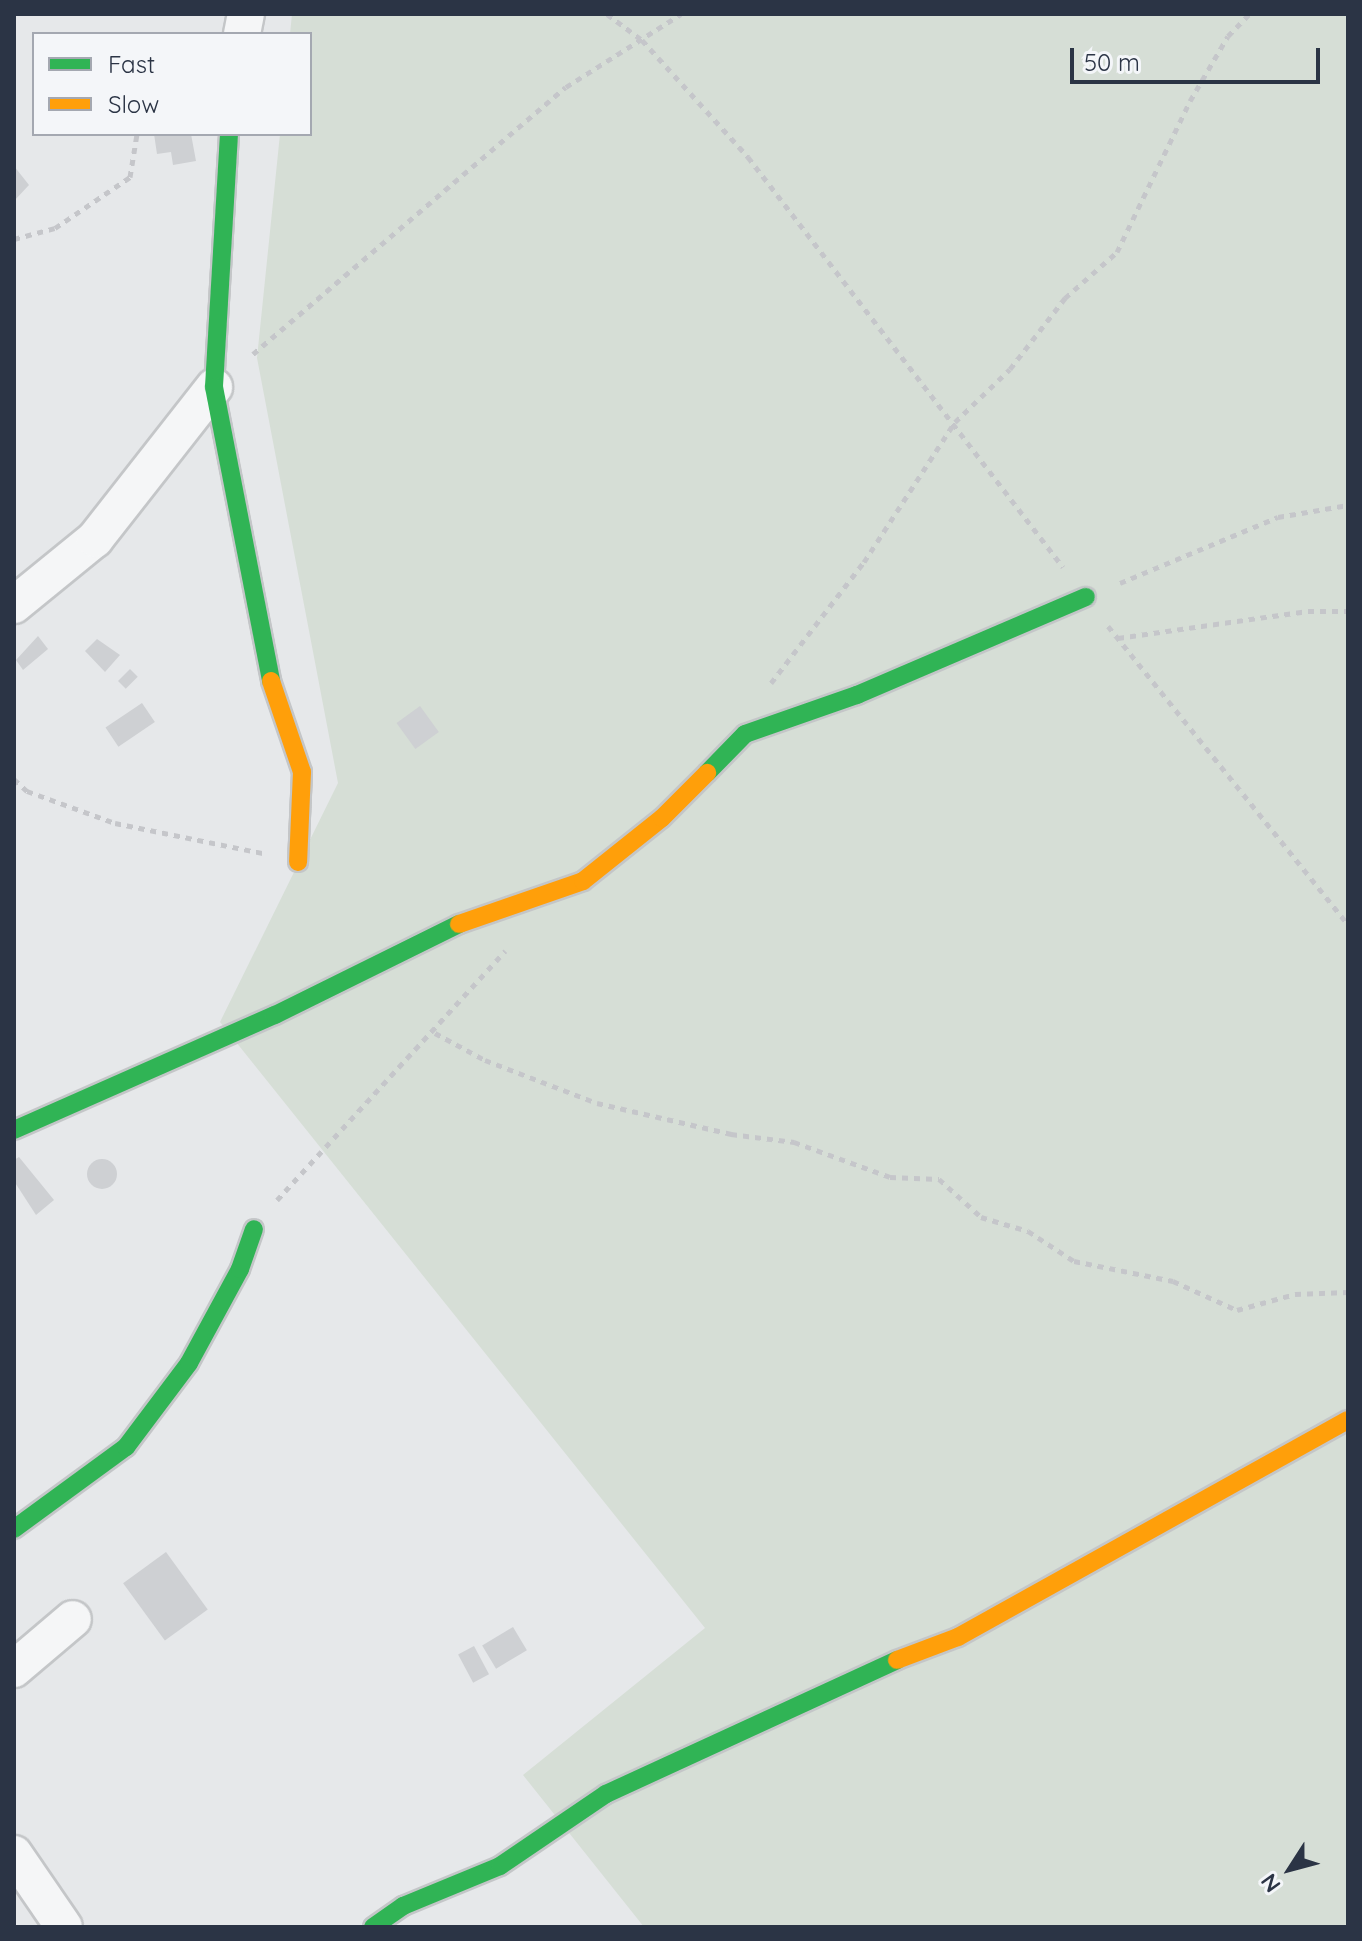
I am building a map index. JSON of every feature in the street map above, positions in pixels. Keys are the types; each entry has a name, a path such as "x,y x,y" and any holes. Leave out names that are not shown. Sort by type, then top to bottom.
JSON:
{"street":[{"path":"229,136 214,387 255,585 262,655 302,772 298,862"},
{"path":"14,605 95,539 214,387"},
{"path":"14,1130 275,1015 460,924 583,881 662,818 745,734 857,695 1086,597"},
{"path":"14,1529 126,1447 189,1363 240,1269 254,1229"},
{"path":"373,1927 403,1906 500,1866 606,1794 716,1740 795,1709 852,1677 958,1637 1348,1420"},
{"path":"14,1669 73,1619"},
{"path":"14,1854 64,1927"}],"path":[{"path":"607,14 642,40 748,157 955,422 1117,638 1348,925"},
{"path":"214,387 566,87 681,14"},
{"path":"769,686 864,562 955,422 1010,369 1065,298 1117,252 1190,101 1228,36 1249,14"},
{"path":"14,239 55,228 130,177 137,136"},
{"path":"1086,597 1278,517 1348,505"},
{"path":"1117,638 1308,611 1348,611"},
{"path":"14,779 27,791 115,823 211,839 298,862"},
{"path":"254,1229 303,1166 435,1033 514,943"},
{"path":"435,1033 485,1060 597,1103 731,1134 794,1142 890,1177 939,1179 981,1217 1028,1231 1074,1261 1173,1281 1237,1310 1295,1294 1348,1292"}],"shaded area":[{"path":"292,14 1348,14 1348,1927 644,1927 523,1775 705,1628 220,1022 338,783 257,358 280,136 312,136 312,32 290,32"}],"building":[{"path":"154,136 191,136 196,161 173,165 171,152 157,154"},
{"path":"14,166 29,185 14,201"},
{"path":"38,636 48,649 23,670 16,660"},
{"path":"97,639 120,655 105,672 85,651"},
{"path":"130,669 138,677 126,689 118,681"},
{"path":"142,703 155,722 118,747 106,728"},
{"path":"420,706 439,732 415,749 397,723"},
{"path":"19,1157 54,1200 36,1215 14,1181 14,1160"},
{"path":"102,1159 113,1163 117,1174 113,1185 102,1189 91,1185 87,1174 91,1163"},
{"path":"166,1552 208,1609 165,1641 123,1583"},
{"path":"513,1627 527,1650 496,1669 482,1646"},
{"path":"474,1646 489,1674 473,1683 458,1654"}],"traffic: fast":[{"path":"229,136 214,387 271,681"},
{"path":"707,773 745,734 857,695 1086,597"},
{"path":"14,1130 275,1015 459,924"},
{"path":"14,1529 126,1447 189,1363 240,1269 254,1229"},
{"path":"373,1927 403,1906 500,1866 606,1794 897,1660"}],"traffic: slow":[{"path":"271,681 302,772 298,862"},
{"path":"459,924 583,881 662,818 707,773"},
{"path":"897,1660 958,1637 1348,1420"}]}
